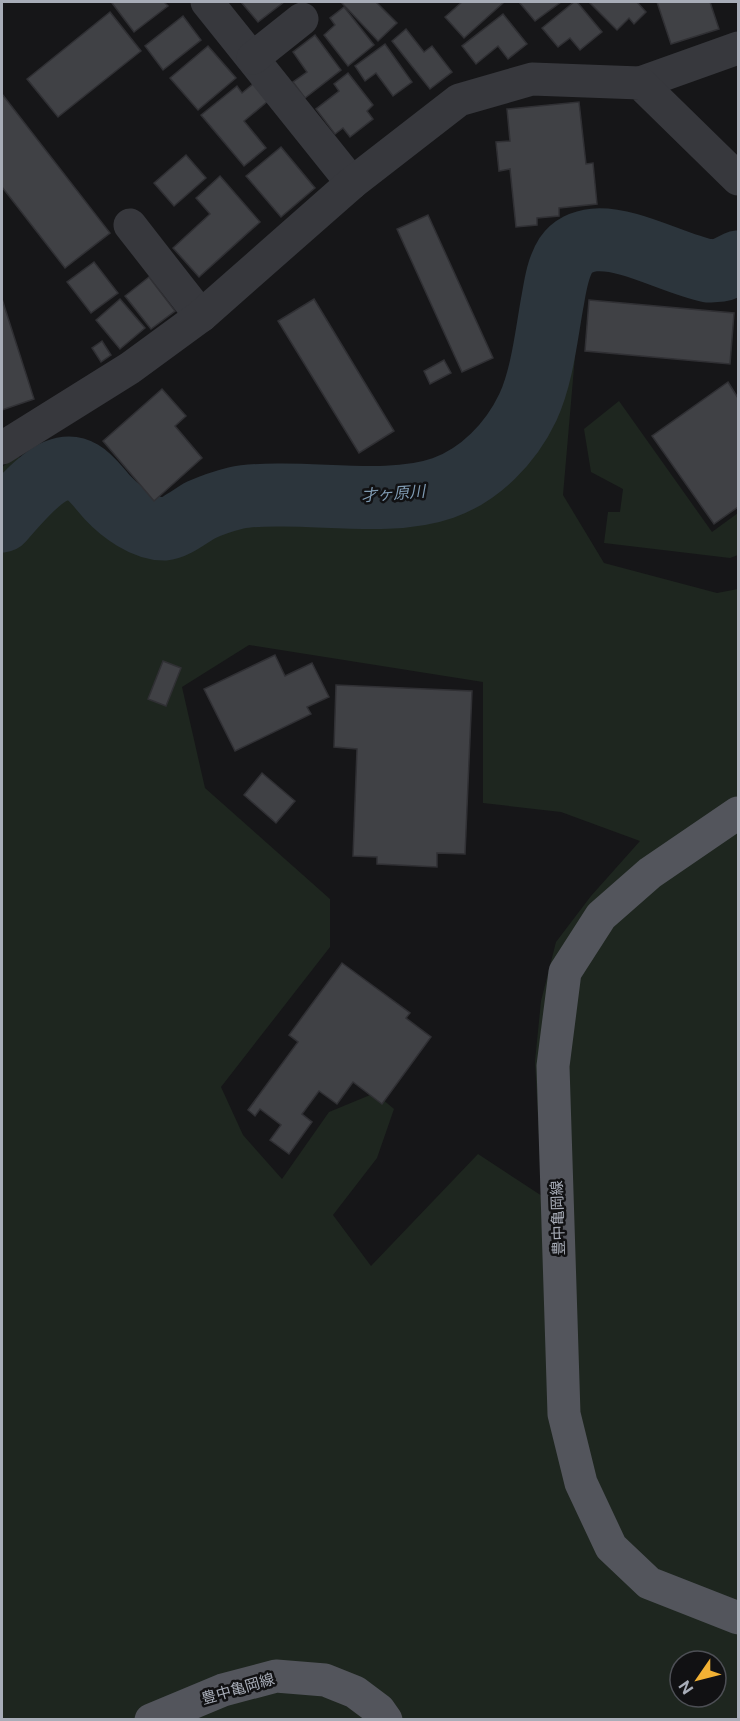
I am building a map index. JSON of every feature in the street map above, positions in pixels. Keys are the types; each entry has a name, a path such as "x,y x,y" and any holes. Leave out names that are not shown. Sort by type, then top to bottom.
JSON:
{"main road":[{"name":"豊中亀岡線","path":"738,813 650,873 601,916 565,972 553,1066 564,1413 580,1483 611,1547 650,1583 738,1618"},
{"name":"豊中亀岡線","path":"152,1719 223,1690 276,1676 326,1680 355,1692 379,1710 386,1719"}],"street":[{"path":"207,2 352,183"},
{"path":"253,58 302,19"},
{"path":"2,448 130,368 201,316 352,183 459,100 532,79 640,83 738,48"},
{"path":"640,83 733,174"},
{"path":"130,225 201,316"}],"shaded area":[{"path":"569,273 582,275 563,495 604,563 717,593 738,589 738,1719 2,1720 2,467 18,455 26,469 49,488 77,491 97,515 158,549 232,508 430,509 486,478 539,418","holes":["249,645 483,682 483,803 561,812 640,841 591,896 556,942 541,1001 535,1061 542,1196 478,1154 371,1266 333,1215 377,1158 394,1109 375,1093 329,1112 282,1179 243,1135 221,1087 330,947 330,899 205,788 182,687"]},
{"path":"619,401 712,532 738,513 738,555 730,558 604,543 608,512 620,512 623,489 591,472 584,429"}],"building":[{"path":"164,2 168,6 134,32 112,3"},
{"path":"241,2 284,2 258,22"},
{"path":"341,2 378,2 397,23 378,41"},
{"path":"462,2 503,3 464,38 445,17"},
{"path":"519,2 561,2 535,21"},
{"path":"577,2 602,32 580,50 570,38 558,47 542,28"},
{"path":"589,2 637,2 646,12 634,24 629,18 617,30"},
{"path":"657,2 710,2 719,29 671,44"},
{"path":"344,7 374,45 348,66 324,35 335,25 330,18"},
{"path":"110,12 141,51 58,117 27,79"},
{"path":"503,14 527,44 508,59 498,46 476,64 462,46"},
{"path":"183,16 201,40 163,70 145,46"},
{"path":"406,29 424,52 432,46 452,72 430,89 392,41"},
{"path":"315,35 341,70 305,98 293,82 307,72 293,52"},
{"path":"385,44 412,82 393,96 376,73 365,81 355,66"},
{"path":"208,46 236,78 198,110 170,78"},
{"path":"348,73 373,105 367,111 373,119 350,137 343,128 335,134 316,109 339,91 334,84"},
{"path":"253,84 268,101 244,121 266,148 244,166 201,115 237,86 242,93"},
{"path":"2,94 110,233 65,268 2,187"},
{"path":"579,102 586,164 593,163 597,204 559,208 559,216 537,218 537,225 516,227 510,169 499,171 496,142 510,141 507,109"},
{"path":"281,147 315,188 281,217 246,176"},
{"path":"186,155 206,178 174,206 154,183"},
{"path":"220,176 260,222 199,277 173,248 210,214 196,198"},
{"path":"428,215 493,358 462,372 397,229"},
{"path":"94,262 118,293 91,313 67,282"},
{"path":"149,277 175,311 151,329 125,296"},
{"path":"2,299 34,399 2,410"},
{"path":"120,299 145,328 120,349 96,320"},
{"path":"314,299 394,431 359,453 278,321"},
{"path":"589,300 734,313 730,364 585,351"},
{"path":"102,341 111,355 101,362 92,348"},
{"path":"444,360 451,373 430,384 424,371"},
{"path":"728,382 738,398 738,507 714,524 652,436"},
{"path":"162,389 186,416 175,426 202,458 154,501 103,441"},
{"path":"275,655 285,676 312,663 329,697 307,707 311,714 235,751 204,689"},
{"path":"163,661 181,668 166,706 148,699"},
{"path":"336,685 472,691 465,854 437,853 437,867 377,864 377,857 353,856 357,749 334,747"},
{"path":"262,773 295,801 276,823 244,795"},
{"path":"342,963 410,1013 406,1018 431,1037 382,1104 353,1082 337,1104 319,1091 302,1114 312,1122 289,1154 270,1140 281,1125 260,1109 255,1116 248,1110 298,1042 289,1035"}],"waterway":[{"name":"才ヶ原川","path":"2,521 42,480 65,468 73,468 86,475 113,503 133,519 164,529 178,524 205,508 241,497 297,495 361,498 404,496 443,488 470,475 493,456 513,433 528,407 540,370 558,272 571,249 578,244 594,240 608,240 637,247 709,271 722,270 738,262"}]}
